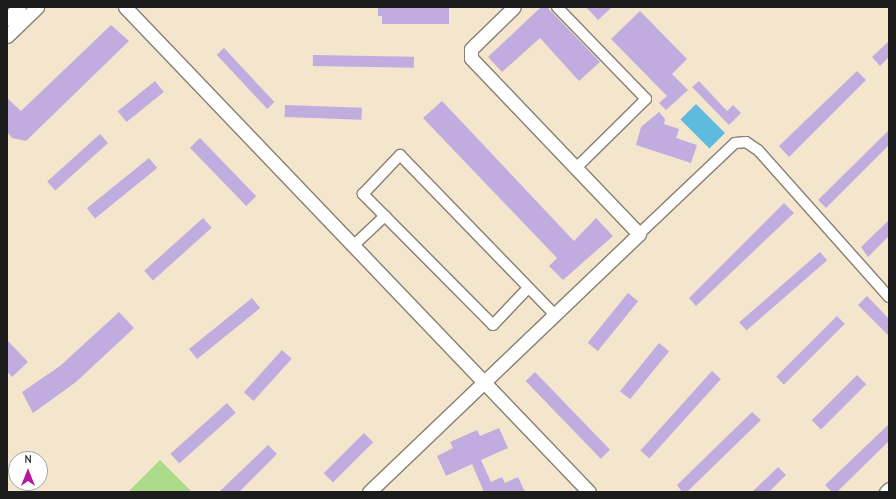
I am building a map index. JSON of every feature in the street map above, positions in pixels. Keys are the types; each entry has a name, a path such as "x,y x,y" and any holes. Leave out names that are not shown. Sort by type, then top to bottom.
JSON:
{"street":[{"path":"7,18 19,7"},
{"path":"7,36 37,7"},
{"path":"125,7 589,492"},
{"path":"514,7 475,45 472,49 471,58 639,234"},
{"path":"557,7 646,99 576,168"},
{"path":"369,492 735,143 746,142 758,150 889,297"},
{"path":"528,288 493,325 363,194 400,155 555,315"},
{"path":"353,246 385,216"},
{"path":"886,492 889,489"}],"green space":[{"path":"160,460 192,492 128,492"}],"water":[{"path":"696,104 725,133 709,149 680,120"}],"building":[{"path":"378,7 449,7 449,24 382,24 382,16 378,16"},
{"path":"541,7 547,7 600,62 579,81 540,38 502,72 488,57"},
{"path":"586,7 612,7 598,20"},
{"path":"640,11 687,59 672,74 688,90 666,110 659,103 667,96 611,39"},
{"path":"111,25 129,41 26,141 12,138 7,132 7,98 21,111"},
{"path":"889,41 889,57 880,66 872,57"},
{"path":"224,48 274,102 267,109 217,55"},
{"path":"313,55 414,57 414,68 313,66"},
{"path":"857,71 866,80 789,157 779,146"},
{"path":"155,81 164,92 127,122 118,111"},
{"path":"699,81 727,111 733,105 741,113 729,125 692,87"},
{"path":"442,101 574,241 596,218 613,236 563,280 549,266 557,258 423,118"},
{"path":"285,105 362,108 362,120 285,117"},
{"path":"659,112 665,119 664,124 679,129 676,138 697,145 691,163 636,145 641,127"},
{"path":"889,130 889,145 826,208 818,200"},
{"path":"100,134 108,143 55,190 47,182"},
{"path":"200,138 256,196 246,206 190,148"},
{"path":"149,158 157,168 95,218 87,208"},
{"path":"784,203 794,213 696,306 689,298"},
{"path":"203,218 212,228 153,281 144,271"},
{"path":"889,220 889,236 868,257 861,247"},
{"path":"820,252 827,260 746,331 739,322"},
{"path":"628,293 638,301 598,351 588,343"},
{"path":"867,296 889,319 889,336 858,305"},
{"path":"252,298 260,308 197,359 189,349"},
{"path":"119,312 134,328 76,382 33,413 22,392 60,366"},
{"path":"837,316 845,324 784,385 776,377"},
{"path":"7,340 28,362 12,377 7,371"},
{"path":"659,343 669,351 630,399 620,391"},
{"path":"282,350 292,359 254,401 244,392"},
{"path":"712,371 721,379 649,459 640,451"},
{"path":"535,372 610,450 601,459 526,381"},
{"path":"857,375 866,384 821,429 812,420"},
{"path":"227,403 236,413 179,464 171,454"},
{"path":"752,412 761,420 687,492 682,492 677,485"},
{"path":"889,424 889,441 837,492 832,492 825,485"},
{"path":"499,428 508,448 481,460 491,482 502,477 505,483 518,477 525,492 484,492 472,464 446,476 437,456 453,448 450,442 477,430 480,436"},
{"path":"364,433 373,442 333,482 324,473"},
{"path":"268,445 277,454 239,492 219,492"},
{"path":"778,467 786,475 769,492 752,492"}]}
